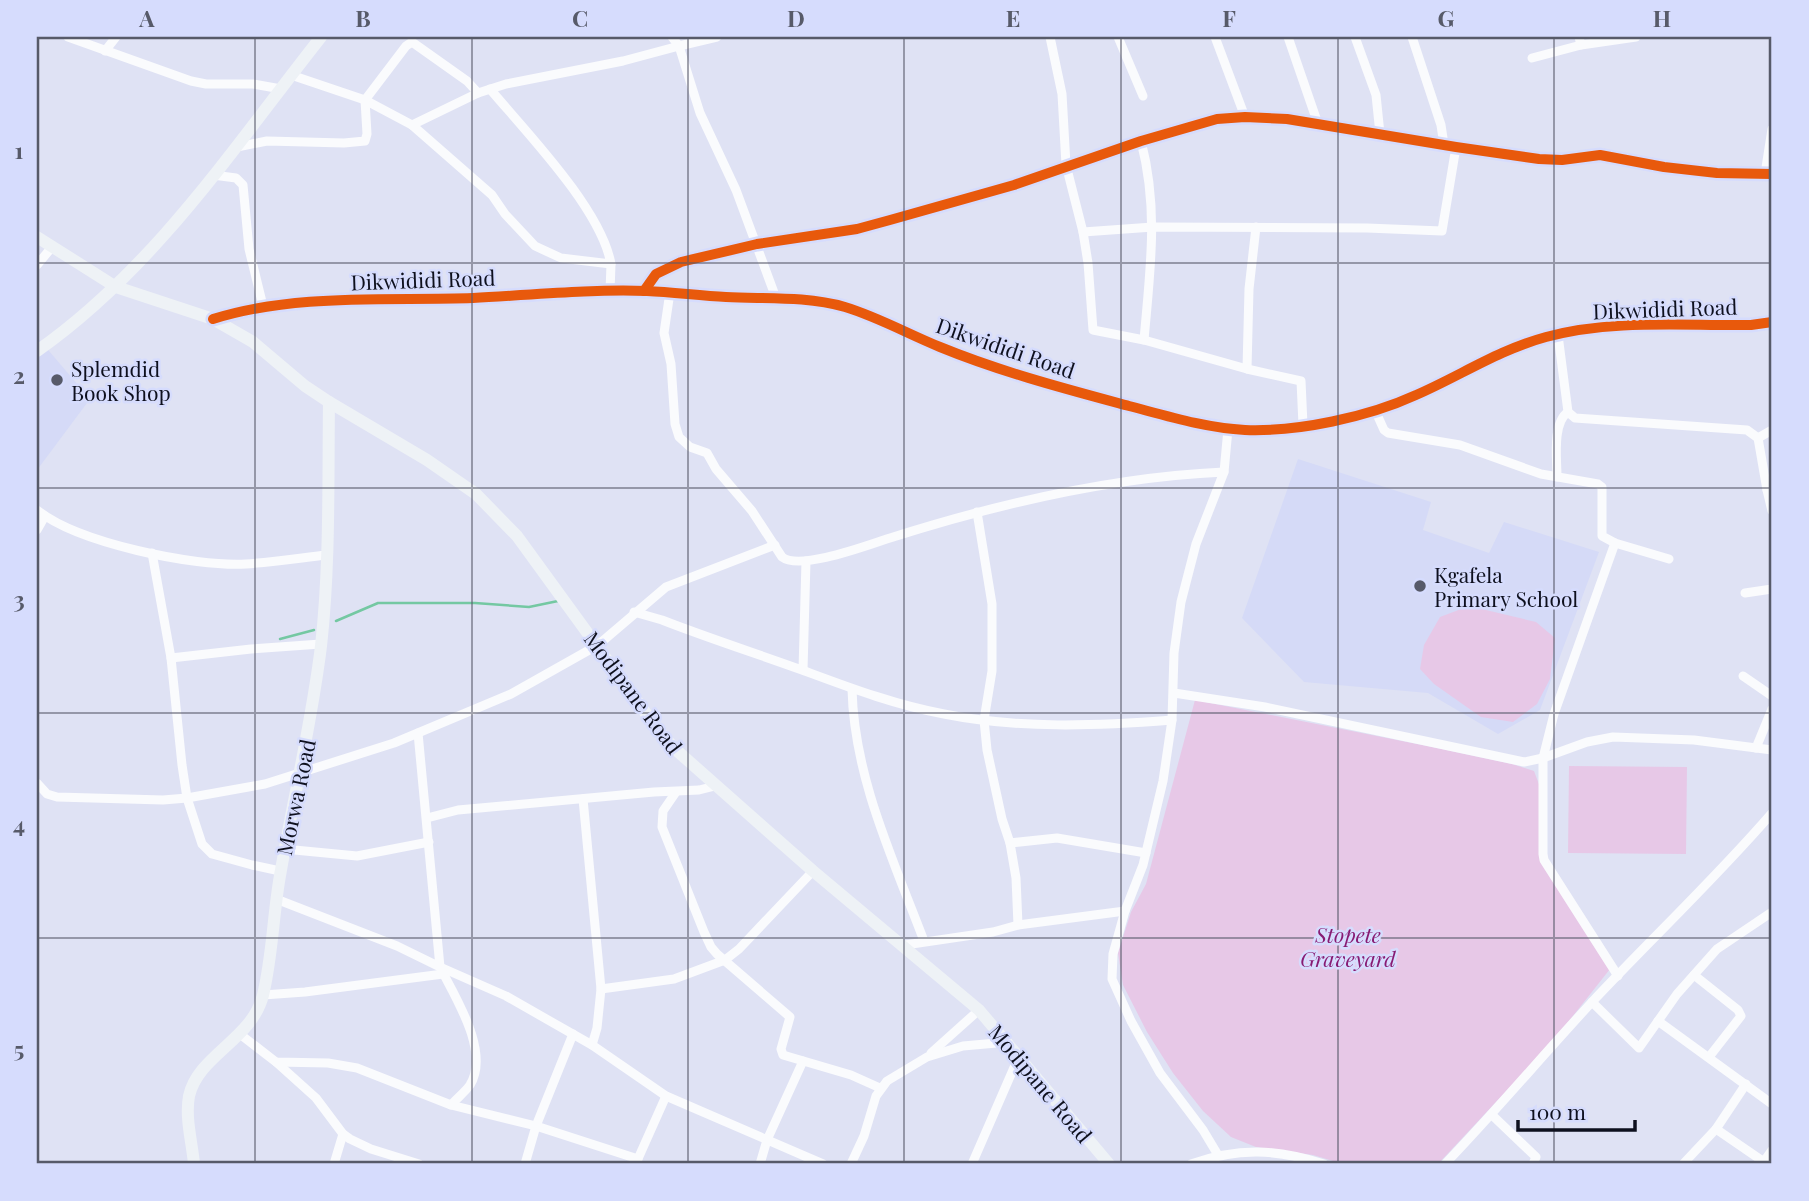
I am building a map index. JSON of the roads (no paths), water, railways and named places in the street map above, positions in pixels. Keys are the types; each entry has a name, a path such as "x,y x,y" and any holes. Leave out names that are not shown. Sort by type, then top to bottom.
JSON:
{"main road":[{"path":"37,351 85,316 156,243 235,148 321,37"},
{"name":"Modipane Road","path":"37,237 116,287 213,319 253,342 305,386 427,460 485,502 517,536 665,738 715,786 813,871 905,945 979,1010 1109,1164"},
{"name":"Dikwididi Road","path":"213,319 263,306 610,292 644,291 776,298 842,306 981,362 1079,392 1228,429 1269,429 1303,425 1375,410 1417,395 1501,352 1558,335 1614,324 1731,325 1772,322"},
{"name":"Morwa Road","path":"194,1164 189,1119 190,1093 208,1064 241,1035 257,1012 263,995 280,870 310,726 321,644 329,402"}],"street":[{"path":"68,37 206,84 253,84 281,89"},
{"path":"105,51 116,37"},
{"path":"672,37 679,46 700,113 736,190 776,298"},
{"path":"412,125 478,93 506,84 623,61 717,37"},
{"path":"1051,37 1062,94 1066,165 1088,264 1093,330 1144,340 1301,381 1303,425"},
{"path":"1118,37 1143,96"},
{"path":"1215,37 1245,117"},
{"path":"1288,37 1318,124"},
{"path":"1355,37 1376,95 1380,134"},
{"path":"1412,37 1441,125 1444,145"},
{"path":"1532,58 1580,41 1636,37"},
{"path":"235,148 267,141 365,141 365,100 412,42 467,81 478,93"},
{"path":"291,75 365,100 412,125 492,195 505,214 535,246 561,258 611,264"},
{"path":"490,89 569,185 602,235 611,264 610,292"},
{"path":"644,291 656,274 681,262 757,244 857,229 1014,185 1066,165 1217,119 1287,118 1457,148 1539,159 1562,160 1600,155 1664,167 1717,173 1769,174 1772,129"},
{"path":"1141,141 1150,181 1153,227 1144,340"},
{"path":"1083,232 1153,227 1442,231 1457,148"},
{"path":"213,175 236,178 243,185 249,249 263,306"},
{"path":"1247,369 1249,289 1255,227"},
{"path":"37,265 52,247"},
{"path":"670,292 664,333 671,364 679,437 690,447 707,453 716,469 752,511 786,561 806,561 977,512 1069,492 1136,481 1224,472"},
{"path":"1558,335 1568,412 1579,420 1744,429 1758,438 1772,511"},
{"path":"1375,410 1386,432 1460,445 1541,474 1601,485 1602,537 1669,559"},
{"path":"1557,477 1558,431 1562,417 1568,412"},
{"path":"1218,1155 1203,1130 1160,1073 1130,1021 1112,979 1113,954 1146,853 1163,781 1172,720 1174,653 1181,602 1196,544 1224,472 1228,429"},
{"path":"1758,438 1772,430"},
{"path":"977,512 992,604 992,671 984,720 993,781 1010,843 1016,878 1018,925"},
{"path":"37,530 41,513 98,538 152,553 226,564 326,555"},
{"path":"1615,543 1554,714 1543,758 1544,860 1618,976"},
{"path":"37,783 47,794 57,797 153,800 187,798 265,783 394,743 511,694 598,645 634,612 677,581 775,545"},
{"path":"152,553 171,658 187,798 206,850 251,865 280,870"},
{"path":"803,670 806,561"},
{"path":"1745,593 1772,589"},
{"path":"634,612 852,689 946,715 984,720 1104,725 1172,720"},
{"path":"171,658 321,644"},
{"path":"1743,676 1772,696"},
{"path":"852,689 861,763 890,853 924,941"},
{"path":"1174,693 1265,707 1516,761 1543,758 1587,742 1613,737 1694,740 1772,750"},
{"path":"1756,748 1772,709"},
{"path":"418,733 442,971 468,1021 475,1056 475,1072 470,1085 451,1105"},
{"path":"427,818 458,810 676,792 715,786"},
{"path":"676,792 663,811 663,827 710,947 790,1017 781,1049 783,1055 850,1075 880,1088"},
{"path":"583,799 601,989 597,1028 592,1045"},
{"path":"1445,1164 1592,1002 1734,857 1772,813"},
{"path":"1010,843 1057,838 1146,853"},
{"path":"284,849 357,856 429,842"},
{"path":"601,989 674,979 724,960 739,949 813,871"},
{"path":"276,899 397,946 442,971 506,996 592,1045 666,1096 823,1164"},
{"path":"905,945 993,932 1018,925 1125,911"},
{"path":"1592,1002 1639,1048 1677,994 1717,949 1772,912"},
{"path":"263,995 305,992 442,971"},
{"path":"1694,975 1738,1010 1741,1016 1709,1057"},
{"path":"851,1164 880,1088 927,1057 979,1010"},
{"path":"1658,1021 1772,1104"},
{"path":"525,1164 536,1126 573,1034"},
{"path":"241,1035 316,1098 343,1134 359,1144 419,1164"},
{"path":"927,1057 963,1046 1008,1042"},
{"path":"972,1164 1019,1056"},
{"path":"760,1164 767,1140 803,1061"},
{"path":"276,1062 318,1062 357,1068 451,1105 536,1126 637,1161 666,1096"},
{"path":"1683,1164 1716,1129 1746,1084"},
{"path":"1492,1115 1536,1157 1533,1164"},
{"path":"1716,1129 1764,1163 1772,1150"},
{"path":"334,1164 343,1134"},
{"path":"1191,1164 1218,1155 1256,1150 1324,1164"}],"waterway":[{"path":"336,621 378,603 475,603 529,607 558,601"},
{"path":"280,639 314,630"}],"place":[{"name":"Splemdid Book Shop","path":"57,380"},
{"name":"Kgafela Primary School","path":"1420,586"}],"park label":[{"name":"Stopete Graveyard","path":"1348,946"}]}
